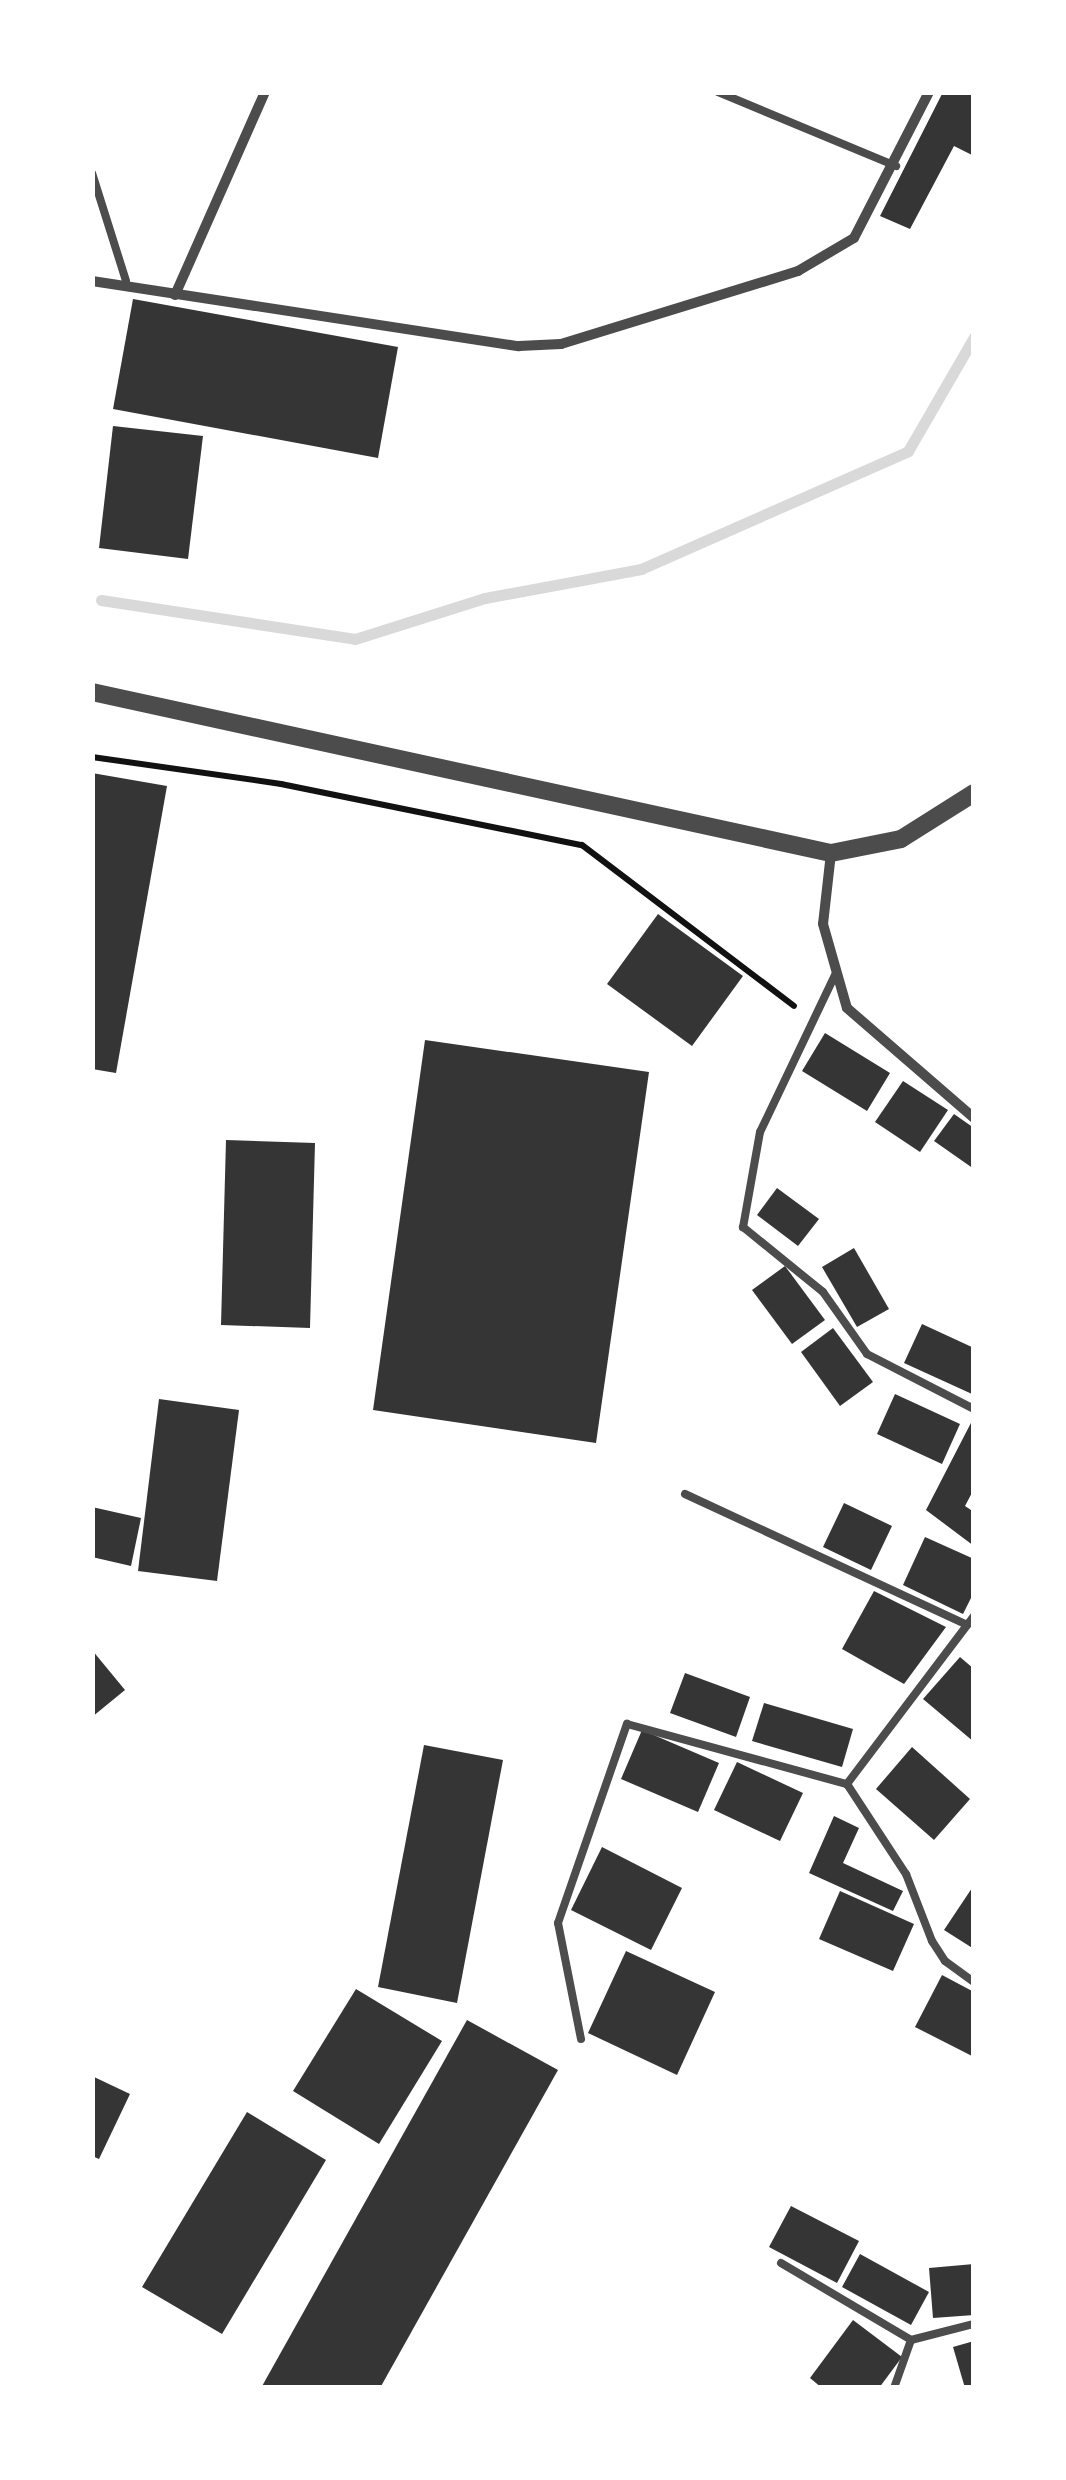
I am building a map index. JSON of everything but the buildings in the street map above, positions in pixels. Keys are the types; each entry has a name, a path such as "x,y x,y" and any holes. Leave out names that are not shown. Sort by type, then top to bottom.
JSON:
{"street":[{"path":"175,295 265,92"},
{"path":"92,281 126,282 175,295 519,346 561,344 798,271 854,238 896,166 928,92"},
{"path":"92,692 831,854 901,839 974,793"},
{"path":"831,854 823,924 847,1008 974,1118"}],"lane":[{"path":"718,92 896,166"},
{"path":"92,173 126,282"},
{"path":"835,974 760,1132 743,1227 823,1292 867,1354 974,1410"},
{"path":"685,1494 970,1620 847,1784"},
{"path":"581,2038 558,1923 628,1724 847,1784 906,1874 939,1951 974,1982"},
{"path":"781,2263 910,2340 974,2324"},
{"path":"894,2388 910,2340"}],"path":[{"path":"92,757 281,784 582,845 813,1021"}],"waterway":[{"path":"101,600 355,639 485,598 641,569 908,451 974,337"}]}
